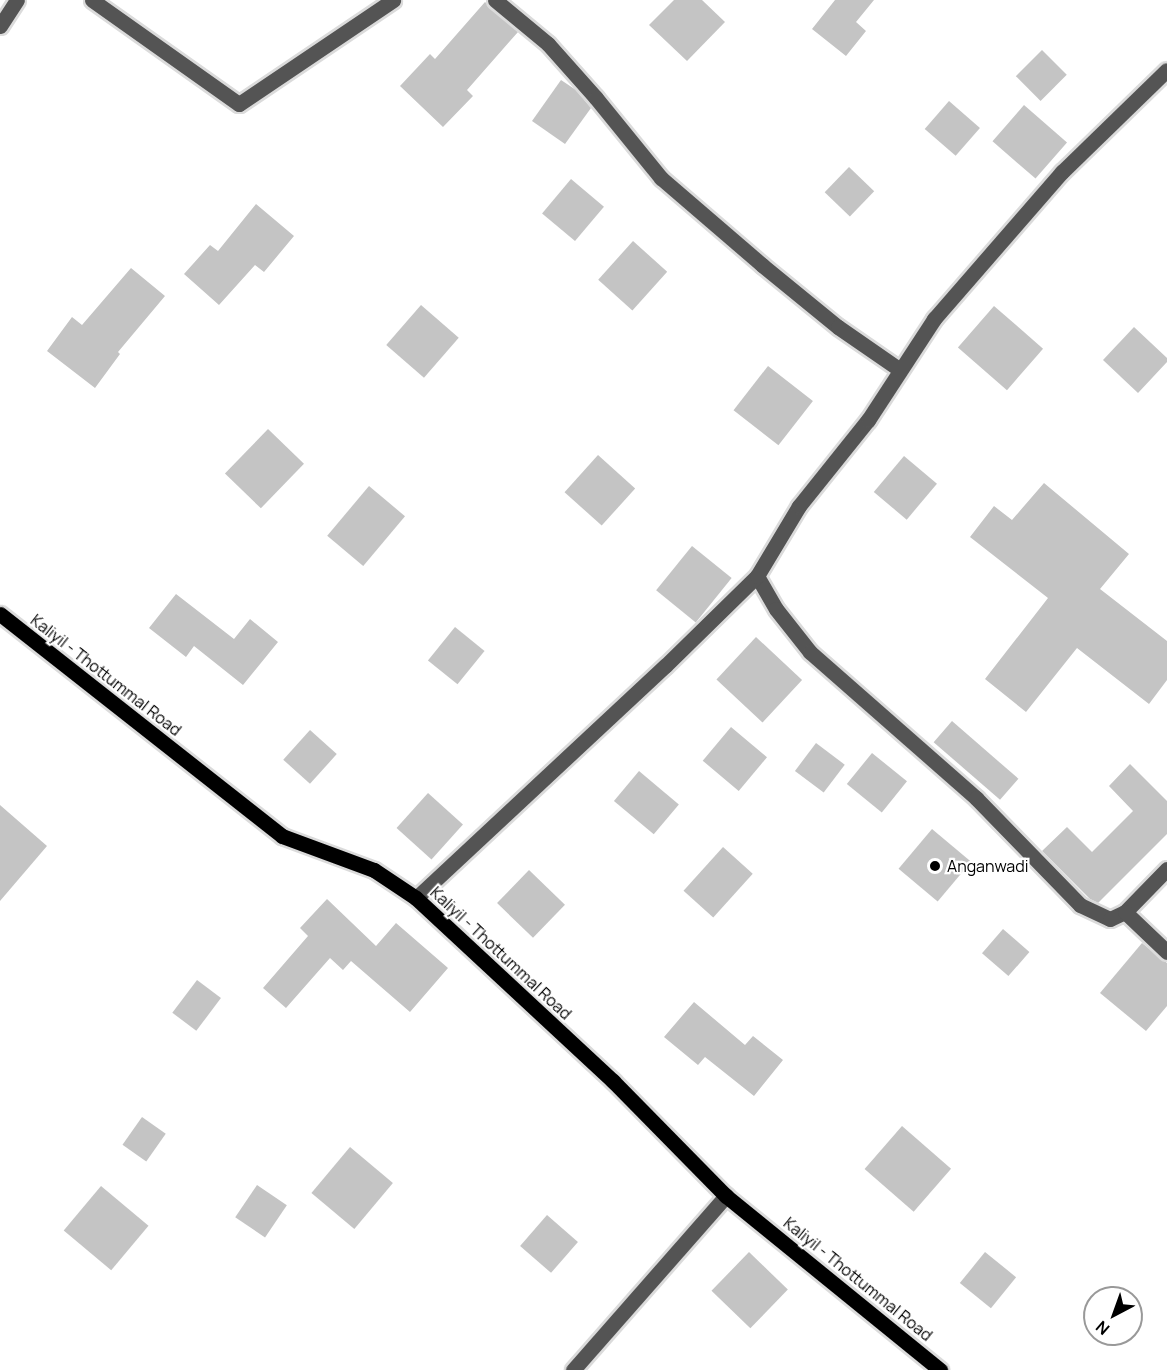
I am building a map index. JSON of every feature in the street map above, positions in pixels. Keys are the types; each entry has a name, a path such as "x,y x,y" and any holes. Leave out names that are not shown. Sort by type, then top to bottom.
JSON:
{"main road":[{"name":"Kaliyil - Thottummal Road","path":"0,614 282,836 374,870 416,898 613,1081 726,1196 940,1370"}],"street":[{"path":"0,26 17,0"},
{"path":"92,0 239,104 393,0"},
{"path":"495,0 548,44 596,98 661,178 762,266 838,327 900,369"},
{"path":"416,898 665,666 757,576 799,506 868,420 934,319 1062,172 1167,70"},
{"path":"757,576 776,609 810,652 976,798 1080,905 1110,919 1125,912 1167,869"},
{"path":"1125,912 1167,952"},
{"path":"573,1370 726,1196"}],"building":[{"path":"674,0 702,0 725,22 687,61 649,25"},
{"path":"835,0 874,0 856,22 866,31 846,56 812,29"},
{"path":"485,2 518,32 467,90 473,96 443,127 400,86 430,54 435,59"},
{"path":"1042,50 1067,75 1041,101 1016,76"},
{"path":"561,80 576,90 591,108 565,144 532,121"},
{"path":"949,101 980,128 956,156 925,129"},
{"path":"1024,105 1067,142 1036,179 993,141"},
{"path":"849,167 874,191 850,216 825,192"},
{"path":"571,179 604,207 575,241 542,213"},
{"path":"256,204 294,236 264,272 255,265 219,305 184,274 210,245 218,251"},
{"path":"633,241 667,272 632,310 598,280"},
{"path":"131,268 165,296 118,352 120,354 95,388 47,351 72,317 82,325"},
{"path":"421,305 459,338 424,378 386,345"},
{"path":"994,306 1043,349 1007,390 958,348"},
{"path":"1134,327 1167,358 1167,362 1138,393 1103,360"},
{"path":"768,366 813,401 778,445 734,410"},
{"path":"268,429 304,464 261,508 225,474"},
{"path":"598,455 635,488 602,526 565,492"},
{"path":"904,456 937,484 907,520 874,492"},
{"path":"1044,483 1129,554 1100,589 1167,641 1167,680 1149,704 1077,648 1026,712 985,679 1048,598 970,537 994,506 1012,520"},
{"path":"369,486 405,516 363,566 327,536"},
{"path":"692,546 732,578 696,622 656,590"},
{"path":"176,594 234,639 250,619 278,642 243,685 194,646 186,657 149,628"},
{"path":"455,627 485,651 457,684 428,660"},
{"path":"756,637 802,680 763,722 716,679"},
{"path":"952,721 1018,779 1000,800 934,742"},
{"path":"731,727 767,757 739,791 703,761"},
{"path":"310,730 337,754 310,784 283,760"},
{"path":"816,743 845,765 824,793 795,771"},
{"path":"872,753 907,781 882,812 847,784"},
{"path":"1130,764 1167,801 1167,834 1098,903 1090,899 1042,851 1067,827 1092,852 1133,811 1109,786"},
{"path":"639,771 679,804 654,834 614,801"},
{"path":"428,793 463,824 431,859 397,828"},
{"path":"0,805 47,846 0,901"},
{"name":"Anganwadi","path":"932,829 971,862 938,902 899,869"},
{"path":"723,847 753,874 713,918 684,891"},
{"path":"529,870 565,905 533,938 497,903"},
{"path":"327,899 376,946 396,923 448,968 410,1012 351,961 343,970 330,958 286,1008 263,988 308,936 300,928"},
{"path":"1003,929 1029,952 1008,976 982,953"},
{"path":"1142,943 1167,963 1167,1006 1146,1031 1100,993"},
{"path":"197,980 221,998 196,1031 172,1013"},
{"path":"694,1002 745,1045 753,1036 783,1060 754,1096 705,1057 698,1065 664,1037"},
{"path":"142,1117 166,1134 146,1161 122,1145"},
{"path":"902,1126 951,1169 914,1212 865,1169"},
{"path":"350,1147 393,1183 354,1229 311,1193"},
{"path":"257,1185 287,1205 265,1237 235,1217"},
{"path":"101,1186 148,1226 111,1270 64,1230"},
{"path":"547,1215 578,1242 551,1273 520,1246"},
{"path":"749,1252 788,1290 750,1328 711,1291"},
{"path":"985,1252 1016,1277 991,1308 960,1283"}],"place":[{"name":"Anganwadi","path":"935,866"}]}
